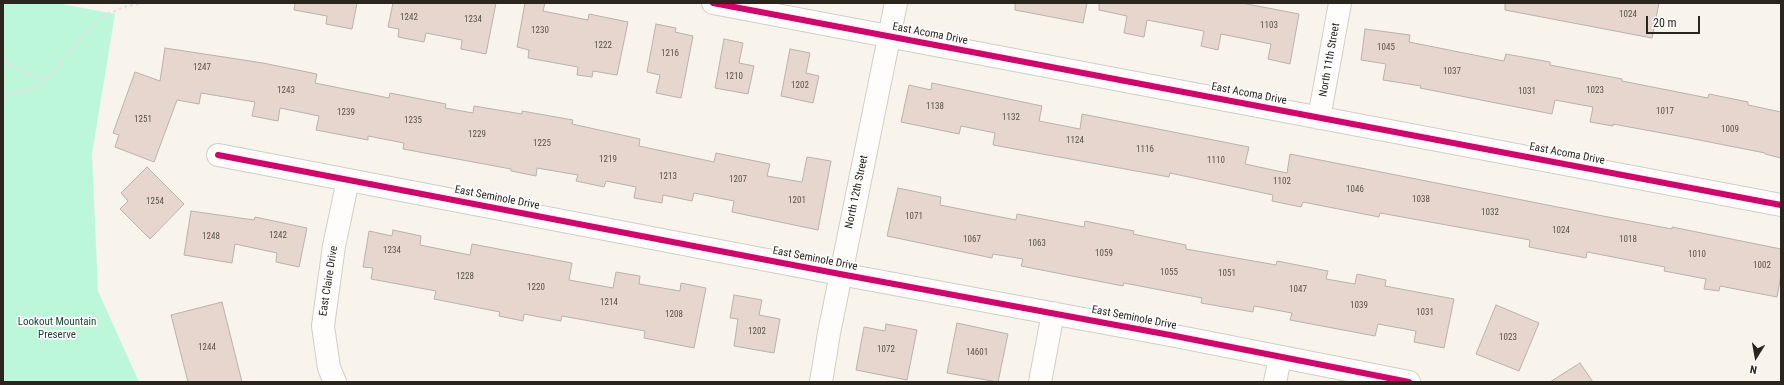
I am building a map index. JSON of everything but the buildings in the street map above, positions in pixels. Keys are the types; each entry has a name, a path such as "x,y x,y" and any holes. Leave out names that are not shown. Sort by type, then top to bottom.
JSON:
{"street":[{"name":"East Acoma Drive","path":"712,3 1781,204"},
{"name":"North 12th Street","path":"822,382 840,274 896,3"},
{"name":"North 11th Street","path":"1319,118 1340,3"},
{"name":"East Seminole Drive","path":"218,155 840,274 1170,335 1280,358 1409,382"},
{"name":"East Claire Drive","path":"335,382 329,368 323,326 334,246 348,180"},
{"path":"1040,382 1053,313"},
{"path":"1275,382 1280,358"}],"path":[{"path":"3,97 43,84 87,31 101,17 124,8 143,3"},
{"path":"3,62 21,71 38,77 48,78"}],"green space":[{"name":"Lookout Mountain Preserve","path":"3,3 57,3 115,14 92,154 98,291 139,382 3,382"}],"cycle path":[{"path":"713,3 1781,205"},
{"path":"218,155 840,274 1170,335 1409,382"}]}
